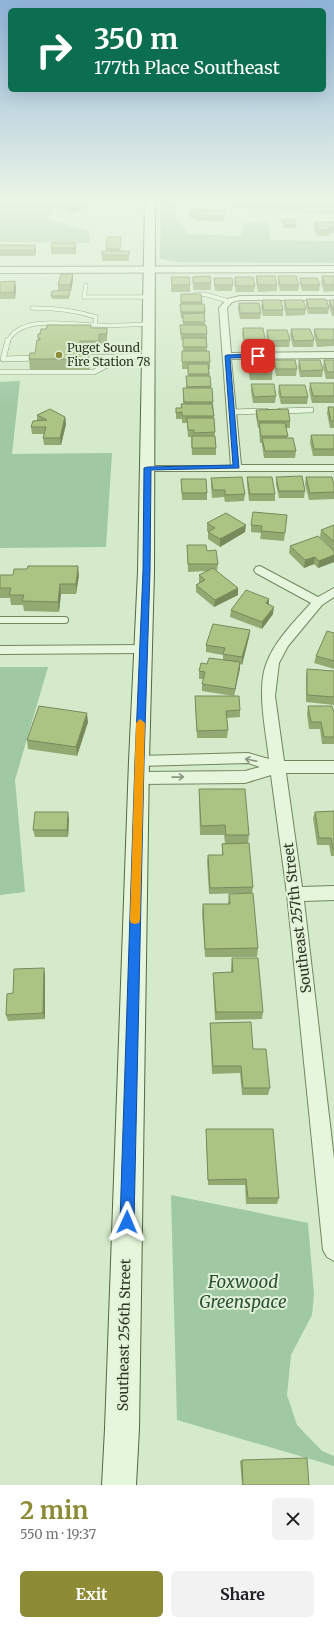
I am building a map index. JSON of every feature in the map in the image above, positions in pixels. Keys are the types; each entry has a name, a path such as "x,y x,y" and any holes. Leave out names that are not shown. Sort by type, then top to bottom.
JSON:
{"main road":[{"name":"Southeast 256th Street","path":"118,1485 122,1429 139,769 146,571 149,269"}],"street":[{"path":"0,270 52,269"},
{"path":"236,467 223,308 224,304 228,301 244,298 334,298"},
{"path":"227,356 334,355"},
{"path":"148,468 334,468"},
{"path":"260,570 318,602"},
{"name":"Southeast 257th Street","path":"334,592 318,602 283,644 273,664 268,696 295,894 334,1250"},
{"path":"0,650 143,649"},
{"path":"139,769 248,758 278,767 334,767"},
{"path":"295,894 334,893"}],"lane":[{"path":"86,285 84,297 148,297"},
{"path":"190,294 204,294 228,301"},
{"path":"32,308 57,308 83,312 96,317 95,325"},
{"path":"122,357 94,372 0,371 8,340 11,336 26,327 49,323 95,325 148,324"},
{"path":"80,358 148,356"},
{"path":"3,359 37,358"},
{"path":"232,412 311,410"},
{"path":"0,620 65,620"}],"green space":[{"path":"20,381 12,454 112,453 106,547 0,548 0,382"},
{"path":"0,667 48,667 15,780 25,892 0,895"},
{"name":"Foxwood Greenspace","path":"171,1195 308,1223 314,1294 312,1315 291,1355 287,1395 297,1425 322,1451 334,1456 334,1466 177,1420"}],"building":[{"path":"61,274 73,274 70,285 58,285"},
{"path":"210,276 211,283 193,283 193,277"},
{"path":"256,276 275,276 277,285 258,285"},
{"path":"278,276 296,276 299,285 280,285"},
{"path":"322,276 334,276 334,285 325,285"},
{"path":"171,277 189,277 190,285 172,285"},
{"path":"235,277 253,277 255,286 236,286"},
{"path":"214,278 232,278 233,285 215,285"},
{"path":"300,278 317,278 320,285 302,285"},
{"path":"15,281 14,292 0,293 0,282"},
{"path":"70,290 69,296 51,296 52,291"},
{"path":"181,294 201,294 202,302 181,302"},
{"path":"306,299 326,299 329,308 309,308"},
{"path":"262,300 281,300 283,310 264,310"},
{"path":"284,300 303,300 306,309 287,309"},
{"path":"329,300 334,300 334,310 333,310"},
{"path":"239,303 259,303 261,313 240,313"},
{"path":"180,304 204,304 205,312 181,312"},
{"path":"204,313 205,322 183,322 183,314"},
{"path":"47,325 91,325 91,328 107,328 107,334 99,334 99,341 80,341 79,354 89,353 88,359 29,359 30,353 35,353 37,340 40,340 40,338 38,338 38,334 40,334 41,329 47,329"},
{"path":"180,325 206,325 207,334 181,334"},
{"path":"243,328 263,328 265,339 244,339"},
{"path":"291,329 310,329 314,340 294,341"},
{"path":"314,329 334,329 334,340 318,340"},
{"path":"267,330 287,330 290,340 269,341"},
{"path":"183,338 206,338 207,347 183,347"},
{"path":"182,351 209,351 210,362 182,362"},
{"path":"274,360 295,360 297,369 276,369"},
{"path":"299,360 320,360 323,370 301,371"},
{"path":"324,360 334,360 334,372 327,372"},
{"path":"248,361 270,361 272,374 250,374"},
{"path":"188,364 208,364 209,374 188,374"},
{"path":"186,376 210,376 211,386 187,387"},
{"path":"310,383 334,383 334,396 313,396"},
{"path":"251,384 274,384 276,396 254,397"},
{"path":"279,385 305,385 308,397 281,397"},
{"path":"183,388 212,388 213,402 184,402"},
{"path":"181,404 212,404 214,416 182,416 182,412 176,413 176,408 182,408"},
{"path":"328,407 334,407 334,421 331,421"},
{"path":"50,409 65,417 60,438 43,438 46,427 31,427 33,421 47,420 37,415"},
{"path":"288,409 290,421 258,421 256,410"},
{"path":"187,418 214,418 215,432 194,433 194,430 188,430"},
{"path":"259,423 285,423 288,436 261,436"},
{"path":"311,435 334,435 334,449 314,449"},
{"path":"192,436 215,436 216,448 192,448"},
{"path":"262,438 293,438 296,451 265,451"},
{"path":"302,476 305,491 279,491 276,477"},
{"path":"242,477 245,494 225,495 225,490 213,490 211,478"},
{"path":"247,477 272,477 275,494 250,494"},
{"path":"306,477 332,477 334,492 310,493"},
{"path":"181,479 206,479 207,493 182,493"},
{"path":"253,512 287,515 285,533 261,531 262,526 251,525"},
{"path":"226,513 246,525 220,539 208,532 215,528 207,523"},
{"path":"334,525 334,542 321,530"},
{"path":"318,536 334,551 334,555 319,561 315,557 305,560 290,546"},
{"path":"187,545 206,545 207,551 216,550 218,564 188,564"},
{"path":"28,566 78,566 76,584 60,584 58,602 22,601 24,595 9,595 11,588 0,588 0,575 13,575 14,569 27,569"},
{"path":"213,568 238,588 215,600 196,585 205,580 199,575"},
{"path":"246,590 269,599 266,603 274,607 262,622 231,610"},
{"path":"213,624 250,630 242,657 223,654 225,648 206,645"},
{"path":"327,631 334,633 334,661 316,656"},
{"path":"209,658 240,662 235,689 202,684 205,672 199,671 201,663 207,664"},
{"path":"307,669 334,671 334,697 307,695"},
{"path":"195,696 239,696 240,710 226,711 228,730 197,731"},
{"path":"39,706 87,713 76,747 27,740"},
{"path":"308,706 332,706 334,713 334,737 324,737 321,722 311,722"},
{"path":"199,789 245,789 249,835 226,835 225,825 201,826"},
{"path":"334,811 333,849 331,838 319,838 315,812"},
{"path":"35,812 68,812 67,830 33,830"},
{"path":"249,843 253,887 210,888 208,855 223,855 222,844"},
{"path":"253,893 258,948 205,949 203,904 230,904 229,894"},
{"path":"232,958 258,958 263,1012 216,1012 213,973 233,972"},
{"path":"44,968 43,1013 6,1015 7,994 13,993 14,969"},
{"path":"251,1022 253,1049 266,1049 270,1088 243,1088 241,1066 213,1066 210,1023"},
{"path":"206,1129 273,1129 279,1198 248,1198 246,1179 208,1180"},
{"path":"307,1458 309,1485 243,1485 242,1460"}],"slow traffic":[{"path":"135,920 140,723"}],"place":[{"name":"Puget Sound Fire Station 78","path":"59,355"}],"route":[{"path":"127,1222 148,468 236,467 227,356 258,356"}]}
